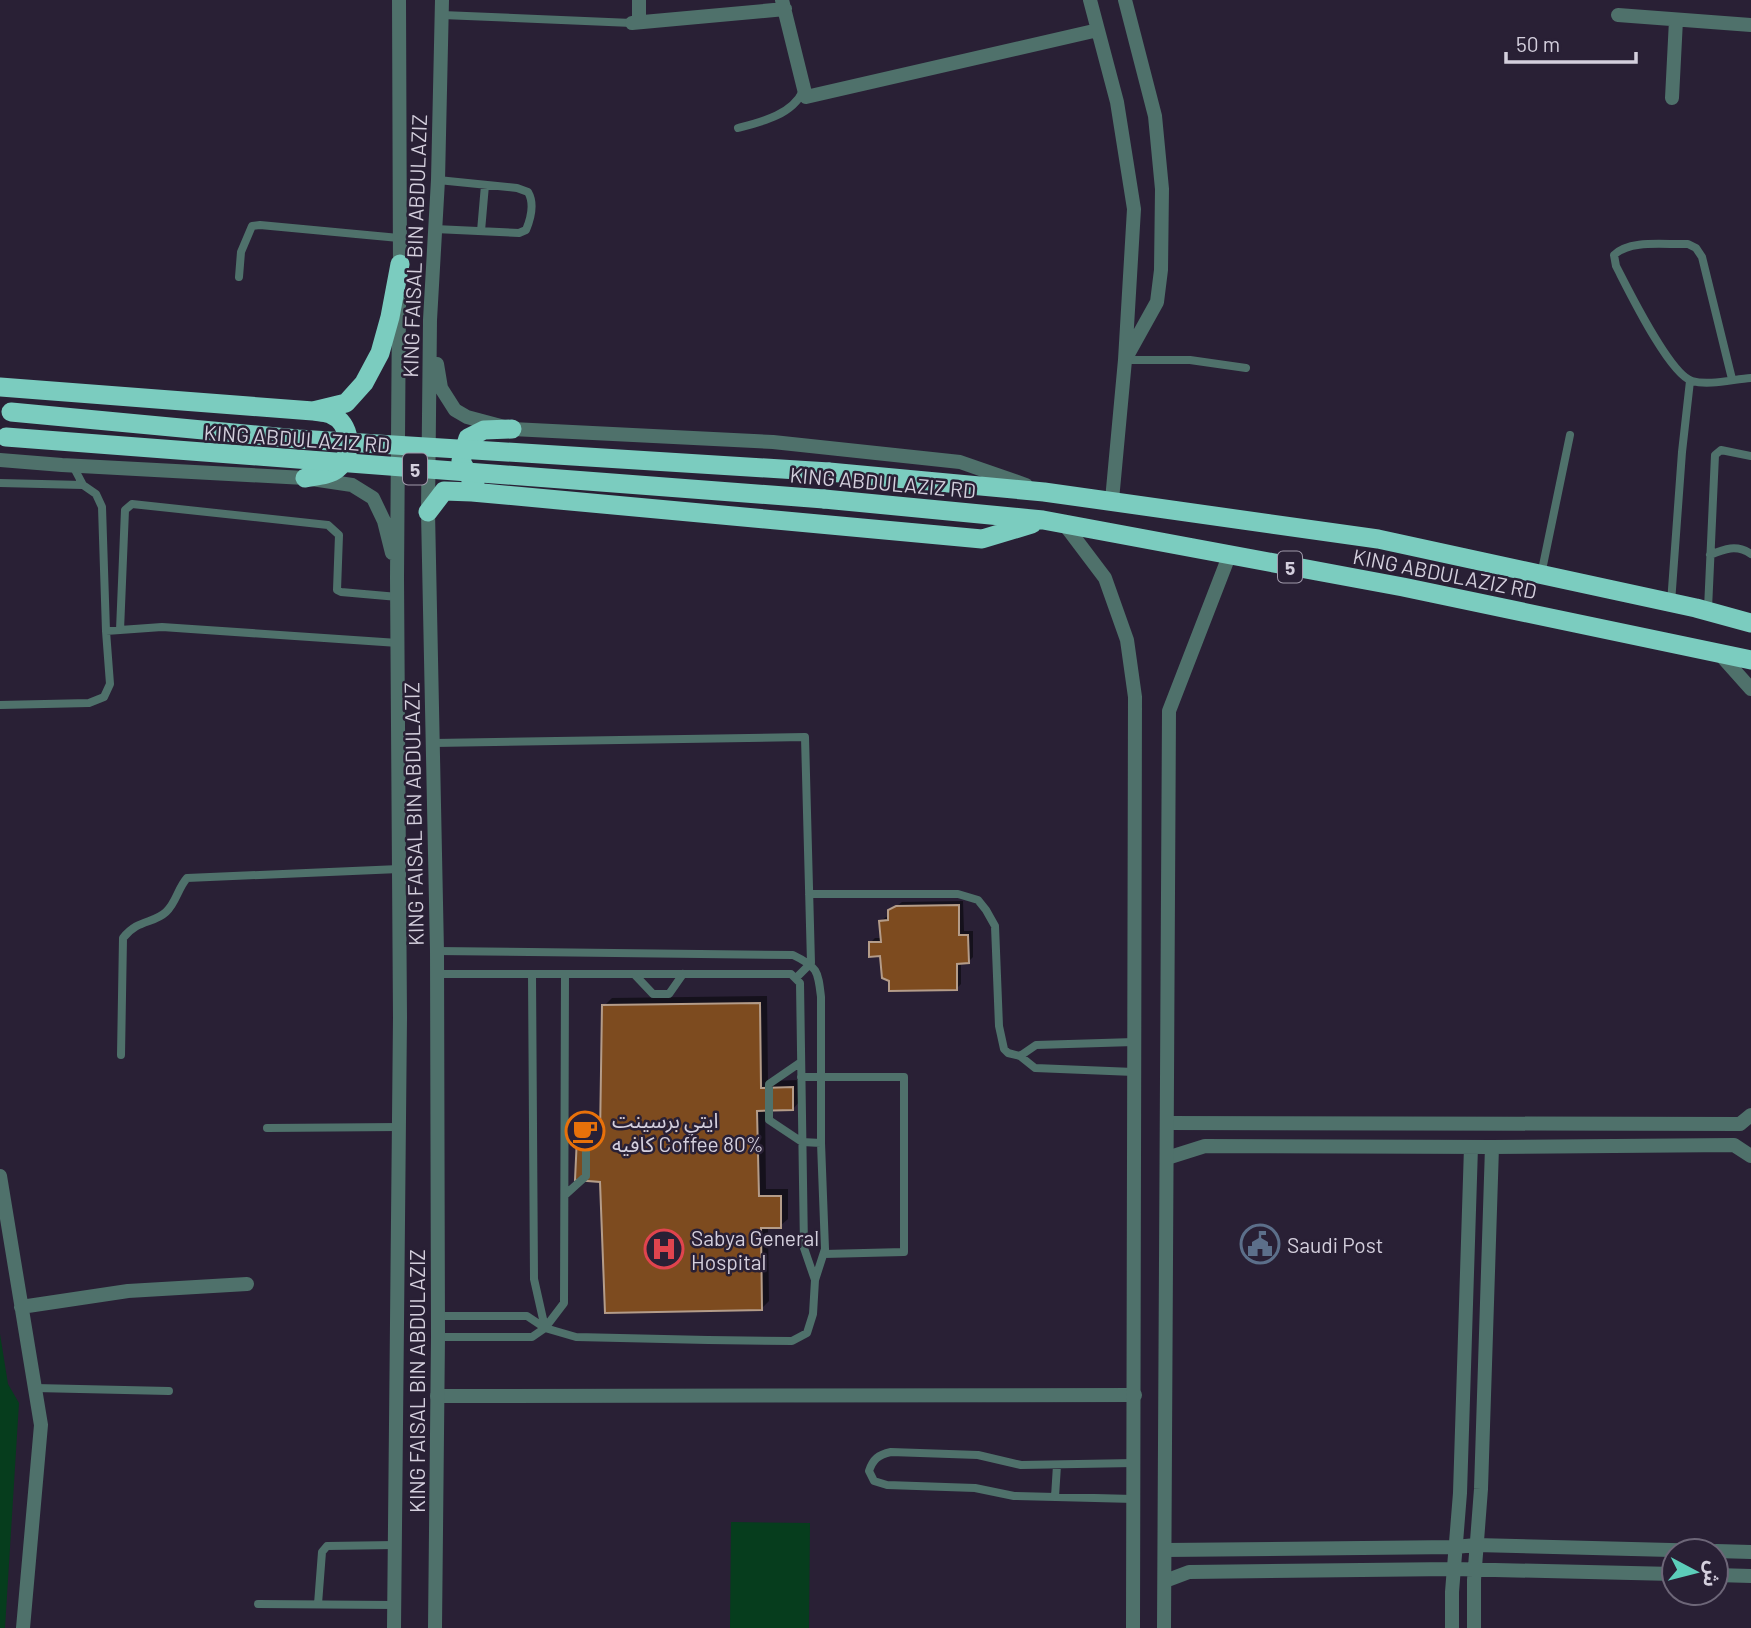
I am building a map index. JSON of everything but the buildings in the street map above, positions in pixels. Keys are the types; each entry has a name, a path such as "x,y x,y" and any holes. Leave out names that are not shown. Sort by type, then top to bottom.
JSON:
{"highway":[{"path":"313,411 346,403 364,383 380,353 400,264"},
{"path":"0,387 330,414 340,421 348,433 347,456 335,471 305,478"},
{"name":"KING ABDULAZIZ RD","path":"6,411 311,440 829,472 1112,500 1378,539 1751,623"},
{"path":"502,495 472,481 461,461 468,438 484,430 512,429"},
{"name":"KING ABDULAZIZ RD","path":"3,437 824,499 1043,520 1403,587 1751,660"},
{"path":"428,512 444,491 982,539 1043,520"}],"street":[{"name":"KING FAISAL BIN ABDULAZIZ","path":"394,1628 399,1128 399,0"},
{"path":"639,0 635,23 783,4 806,97 1098,30"},
{"path":"1090,0 1117,102 1134,209 1125,360 1112,500"},
{"path":"1125,0 1155,116 1162,189 1161,270 1157,302 1125,360"},
{"name":"KING FAISAL BIN ABDULAZIZ","path":"435,1628 438,1337 437,951 428,512 430,320 438,180 442,7"},
{"path":"1618,15 1751,25"},
{"path":"1672,98 1676,20"},
{"path":"430,320 440,388 455,410 474,419 512,429 773,442 960,462 1044,492"},
{"path":"0,460 305,478 352,485 373,498 384,521 397,578"},
{"path":"1065,525 1105,578 1127,640 1135,697 1133,1628"},
{"path":"1164,1628 1169,711 1229,556"},
{"path":"1717,651 1751,689"},
{"path":"1167,1123 1740,1124 1751,1115"},
{"path":"1167,1158 1205,1146 1734,1145 1751,1156"},
{"path":"1452,1628 1453,1569 1460,1493 1471,1147"},
{"path":"1474,1628 1492,1147"},
{"path":"0,1177 41,1425 23,1628"},
{"path":"21,1307 128,1291 247,1284"},
{"path":"437,1396 1135,1395"},
{"path":"1165,1550 1476,1545 1660,1550"},
{"path":"1730,1551 1751,1552"},
{"path":"1165,1581 1189,1572 1475,1569 1660,1574"},
{"path":"1730,1575 1751,1576"}],"lane":[{"path":"442,7 635,23"},
{"path":"738,128 764,121 785,110 799,99 804,88"},
{"path":"435,229 519,233 526,230 531,220 532,199 528,192 517,188 438,180"},
{"path":"481,232 485,185"},
{"path":"239,277 241,252 251,226 400,239"},
{"path":"1732,379 1702,257 1696,248 1688,244 1629,246 1614,255 1615,265 1660,347 1681,373 1690,381 1703,382 1751,378"},
{"path":"1125,360 1190,360 1246,368"},
{"path":"1671,603 1690,381"},
{"path":"1541,575 1570,435"},
{"path":"1707,611 1715,455 1721,450 1751,456"},
{"path":"0,705 89,703 104,697 110,684 102,507 96,494 83,485 74,466"},
{"path":"0,483 83,485"},
{"path":"120,630 125,510 132,504 328,525 339,535 337,590 398,597"},
{"path":"1710,555 1734,548 1744,549 1751,554"},
{"path":"106,631 162,627 398,643"},
{"path":"434,743 805,737 811,963 796,978"},
{"path":"121,1055 123,938 132,927 165,914 173,903 178,888 187,878 399,869"},
{"path":"809,894 958,894 978,900 995,926 1002,1044 1008,1053 1020,1056 1035,1068 1134,1072"},
{"path":"437,951 793,955 811,963 818,973 821,997 821,1143 825,1249 815,1280 813,1314 807,1333 792,1341 576,1338 545,1328 527,1316 438,1316"},
{"path":"437,974 635,975 778,972 796,978 800,983 804,1248 815,1280"},
{"path":"532,974 534,1279 545,1328"},
{"path":"438,1337 532,1337 545,1328 564,1303 565,974"},
{"path":"635,975 653,994 668,993 683,974"},
{"path":"1020,1056 1036,1045 1134,1042"},
{"path":"801,1062 769,1084 769,1120 802,1142 821,1143"},
{"path":"801,1077 904,1077 904,1252 824,1254"},
{"path":"565,1121 586,1143 586,1176 565,1195"},
{"path":"267,1128 399,1128"},
{"path":"35,1388 169,1391"},
{"path":"1134,1463 1021,1465 978,1455 891,1452 873,1461 869,1471 874,1481 887,1485 975,1488 1014,1496 1134,1499"},
{"path":"1055,1497 1057,1465"},
{"path":"318,1604 322,1552 327,1546 394,1545"},
{"path":"258,1604 394,1605"}],"green space":[{"path":"0,1334 8,1384 19,1403 5,1628 0,1628"},
{"path":"731,1522 810,1523 809,1628 730,1628"}],"place":[{"name":"ايتي برسينت كافيه Coffee 80%","path":"585,1131"},
{"name":"Saudi Post","path":"1260,1244"},
{"name":"Sabya General Hospital","path":"664,1249"}]}
